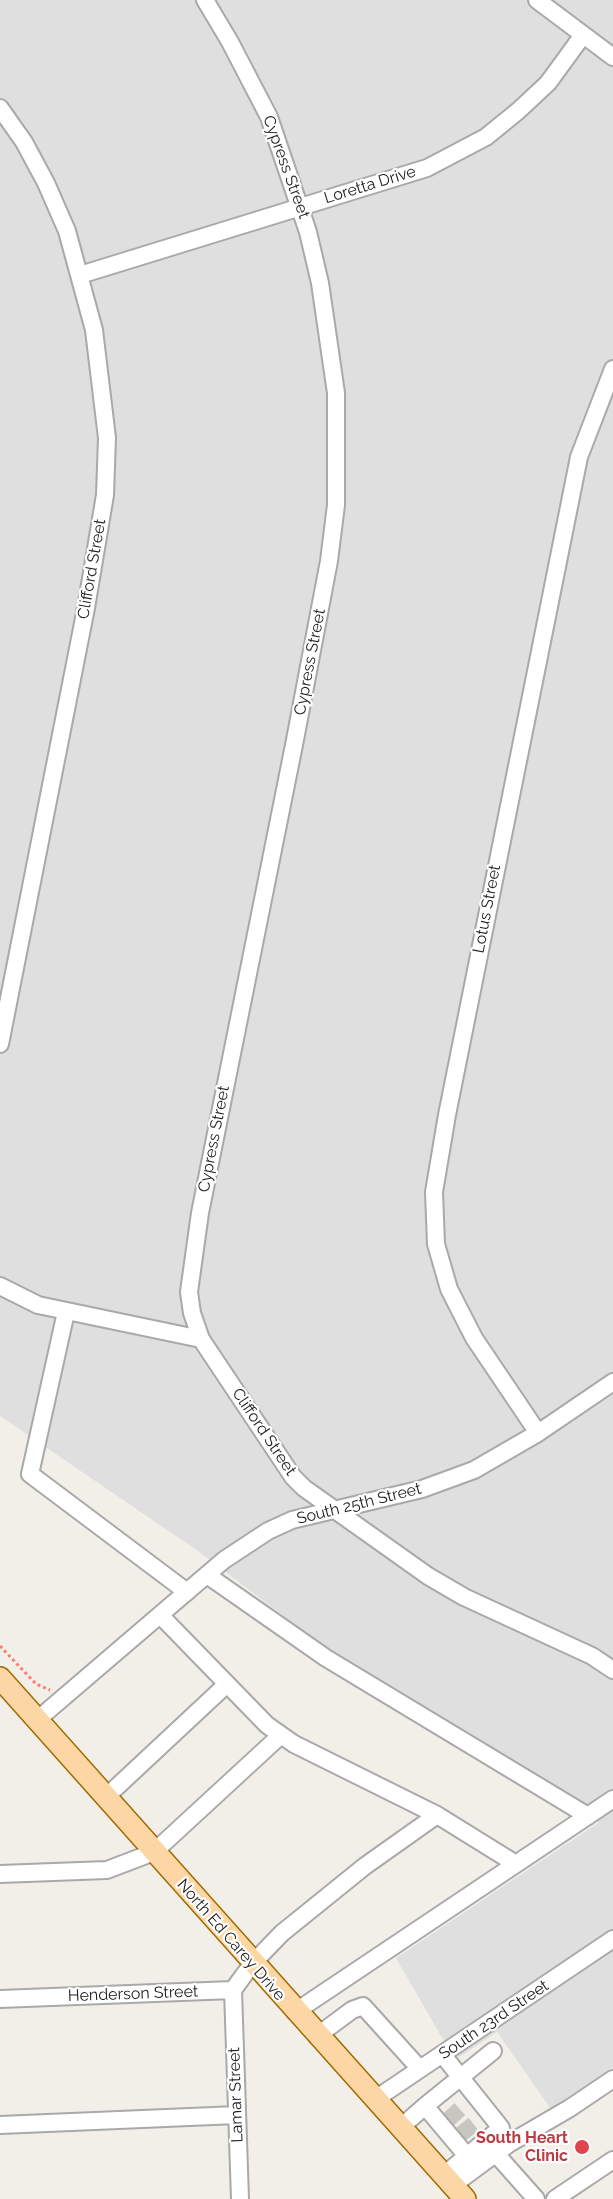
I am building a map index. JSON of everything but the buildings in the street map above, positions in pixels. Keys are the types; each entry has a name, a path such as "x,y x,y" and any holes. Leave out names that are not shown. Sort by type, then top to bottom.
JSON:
{"main road":[{"name":"North Ed Carey Drive","path":"0,1678 252,1964 454,2186"}],"street":[{"name":"Cypress Street","path":"201,1339 192,1313 189,1292 200,1213 294,745 329,561 336,505 336,393 333,364 320,283 301,205 269,117 205,0"},
{"path":"537,0 613,57"},
{"name":"Loretta Drive","path":"81,275 426,168 468,148 518,111 548,82 583,35"},
{"name":"Clifford Street","path":"0,108 24,142 46,183 81,275 94,330 107,438 105,495 86,608 0,1044"},
{"name":"Lotus Street","path":"538,1433 474,1338 449,1289 436,1244 434,1192 447,1114 579,457 613,369"},
{"path":"0,1286 20,1298 66,1312 170,1330 201,1339"},
{"path":"66,1312 30,1474 187,1592"},
{"name":"Clifford Street","path":"201,1339 294,1477 333,1509 446,1587 611,1667"},
{"name":"South 25th Street","path":"37,1720 207,1575 268,1531 292,1520 448,1480 498,1458 613,1383"},
{"path":"207,1575 326,1658 588,1816"},
{"path":"160,1615 267,1725 282,1735 437,1815 516,1864"},
{"path":"106,1797 227,1684"},
{"path":"0,1874 107,1870 154,1852 282,1735"},
{"path":"295,2012 613,1800"},
{"path":"233,1990 252,1964 282,1934 365,1866 437,1815"},
{"name":"South 23rd Street","path":"374,2100 613,1939"},
{"name":"Henderson Street","path":"0,1999 233,1990"},
{"name":"Lamar Street","path":"233,1990 240,2199"},
{"path":"317,2036 352,2010 363,2006 420,2069"},
{"path":"400,2128 458,2077 493,2052"},
{"path":"442,2054 474,2097 481,2118 501,2128 490,2147 454,2186"},
{"path":"454,2186 467,2156 490,2147 613,2079"},
{"path":"450,2118 474,2097"},
{"path":"425,2106 450,2118 467,2156"},
{"path":"0,2125 237,2115"},
{"path":"490,2147 536,2199"},
{"path":"555,2199 613,2160"}],"path":[{"path":"0,1646 36,1684 64,1697"}],"shaded area":[{"path":"0,0 613,0 613,2067 551,2109 497,2032 458,2058 441,2036 396,1958 598,1823 579,1806 311,1637 198,1551 0,1416"}],"tunnel":[{"path":"448,2120 460,2109"},
{"path":"461,2134 475,2123"}],"place":[{"name":"South Heart Clinic","path":"582,2147"}]}
